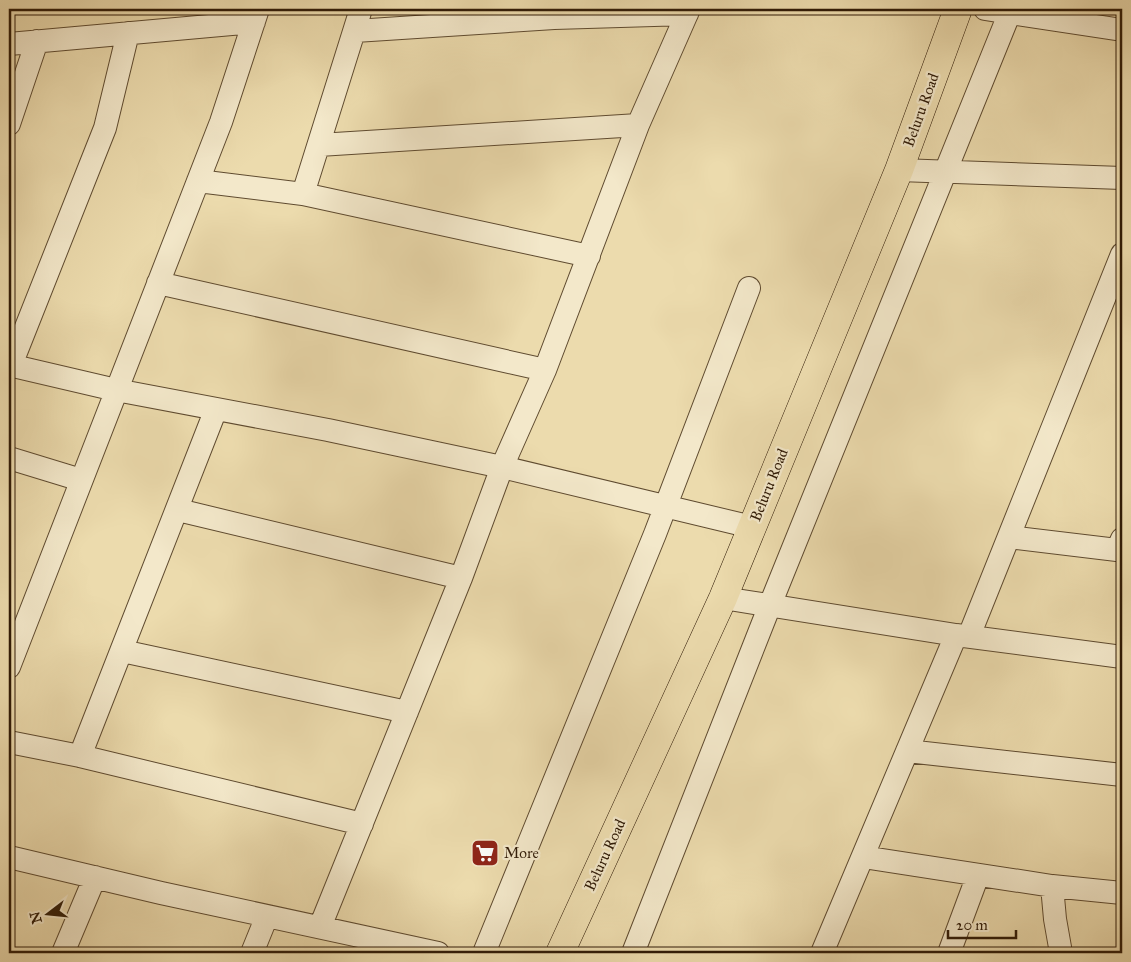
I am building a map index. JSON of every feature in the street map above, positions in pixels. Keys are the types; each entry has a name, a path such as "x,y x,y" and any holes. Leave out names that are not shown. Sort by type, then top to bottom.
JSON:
{"highway":[{"name":"Beluru Road","path":"561,953 723,598 899,170 958,9"}],"street":[{"path":"303,194 361,9"},
{"path":"985,9 1122,30"},
{"path":"320,927 461,578 502,467 545,370 638,125 688,12 554,18 355,31"},
{"path":"633,953 770,605 1010,12"},
{"path":"9,44 128,33 256,15 221,122 9,667"},
{"path":"128,33 105,128 10,365 116,390 328,430 502,467 752,528"},
{"path":"9,124 37,41"},
{"path":"318,145 638,125"},
{"path":"899,170 1122,178"},
{"path":"198,181 303,194 589,256"},
{"path":"822,953 907,751 1009,537 1116,287 1122,254"},
{"path":"158,283 545,370"},
{"path":"484,953 651,543 749,288"},
{"path":"80,756 216,409"},
{"path":"9,458 81,480"},
{"path":"178,510 461,578"},
{"path":"1009,537 1121,546"},
{"path":"723,598 962,636 1122,657"},
{"path":"122,650 407,712"},
{"path":"9,742 80,756 362,824"},
{"path":"907,751 1122,775"},
{"path":"9,857 438,953"},
{"path":"863,857 978,876 1122,893"},
{"path":"949,953 978,876"},
{"path":"63,953 95,877"},
{"path":"1052,886 1061,953"},
{"path":"252,953 267,916"}],"place":[{"name":"More","path":"485,853"}]}
